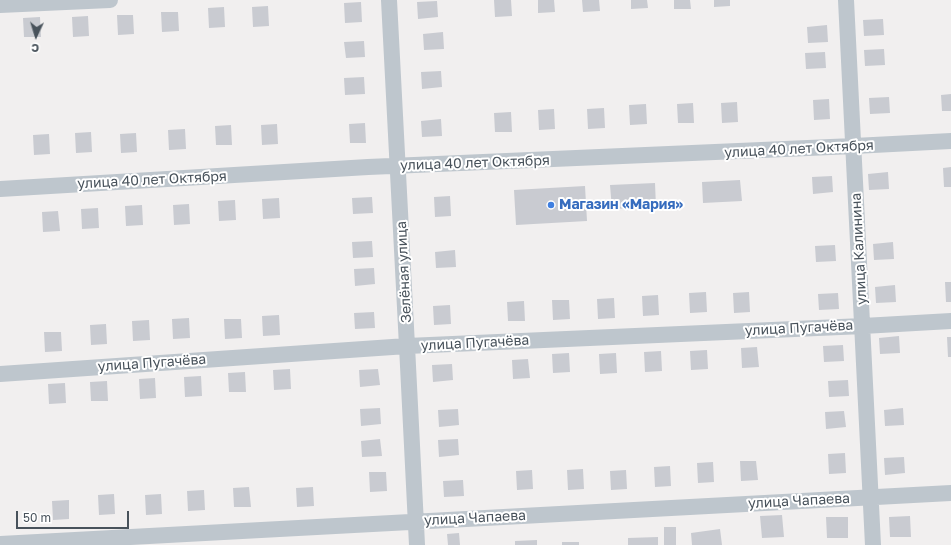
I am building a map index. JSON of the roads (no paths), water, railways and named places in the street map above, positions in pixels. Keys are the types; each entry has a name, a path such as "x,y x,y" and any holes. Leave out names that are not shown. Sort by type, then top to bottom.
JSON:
{"street":[{"path":"0,5 110,0"},
{"name":"Зелёная улица","path":"389,0 416,545"},
{"name":"улица Калинина","path":"846,0 873,545"},
{"name":"улица 40 лет Октября","path":"0,189 368,167 951,141"},
{"name":"улица Пугачёва","path":"0,374 407,346 951,321"},
{"name":"улица Чапаева","path":"0,544 951,493"}],"place":[{"name":"Магазин «Мария»","path":"551,205"}]}
